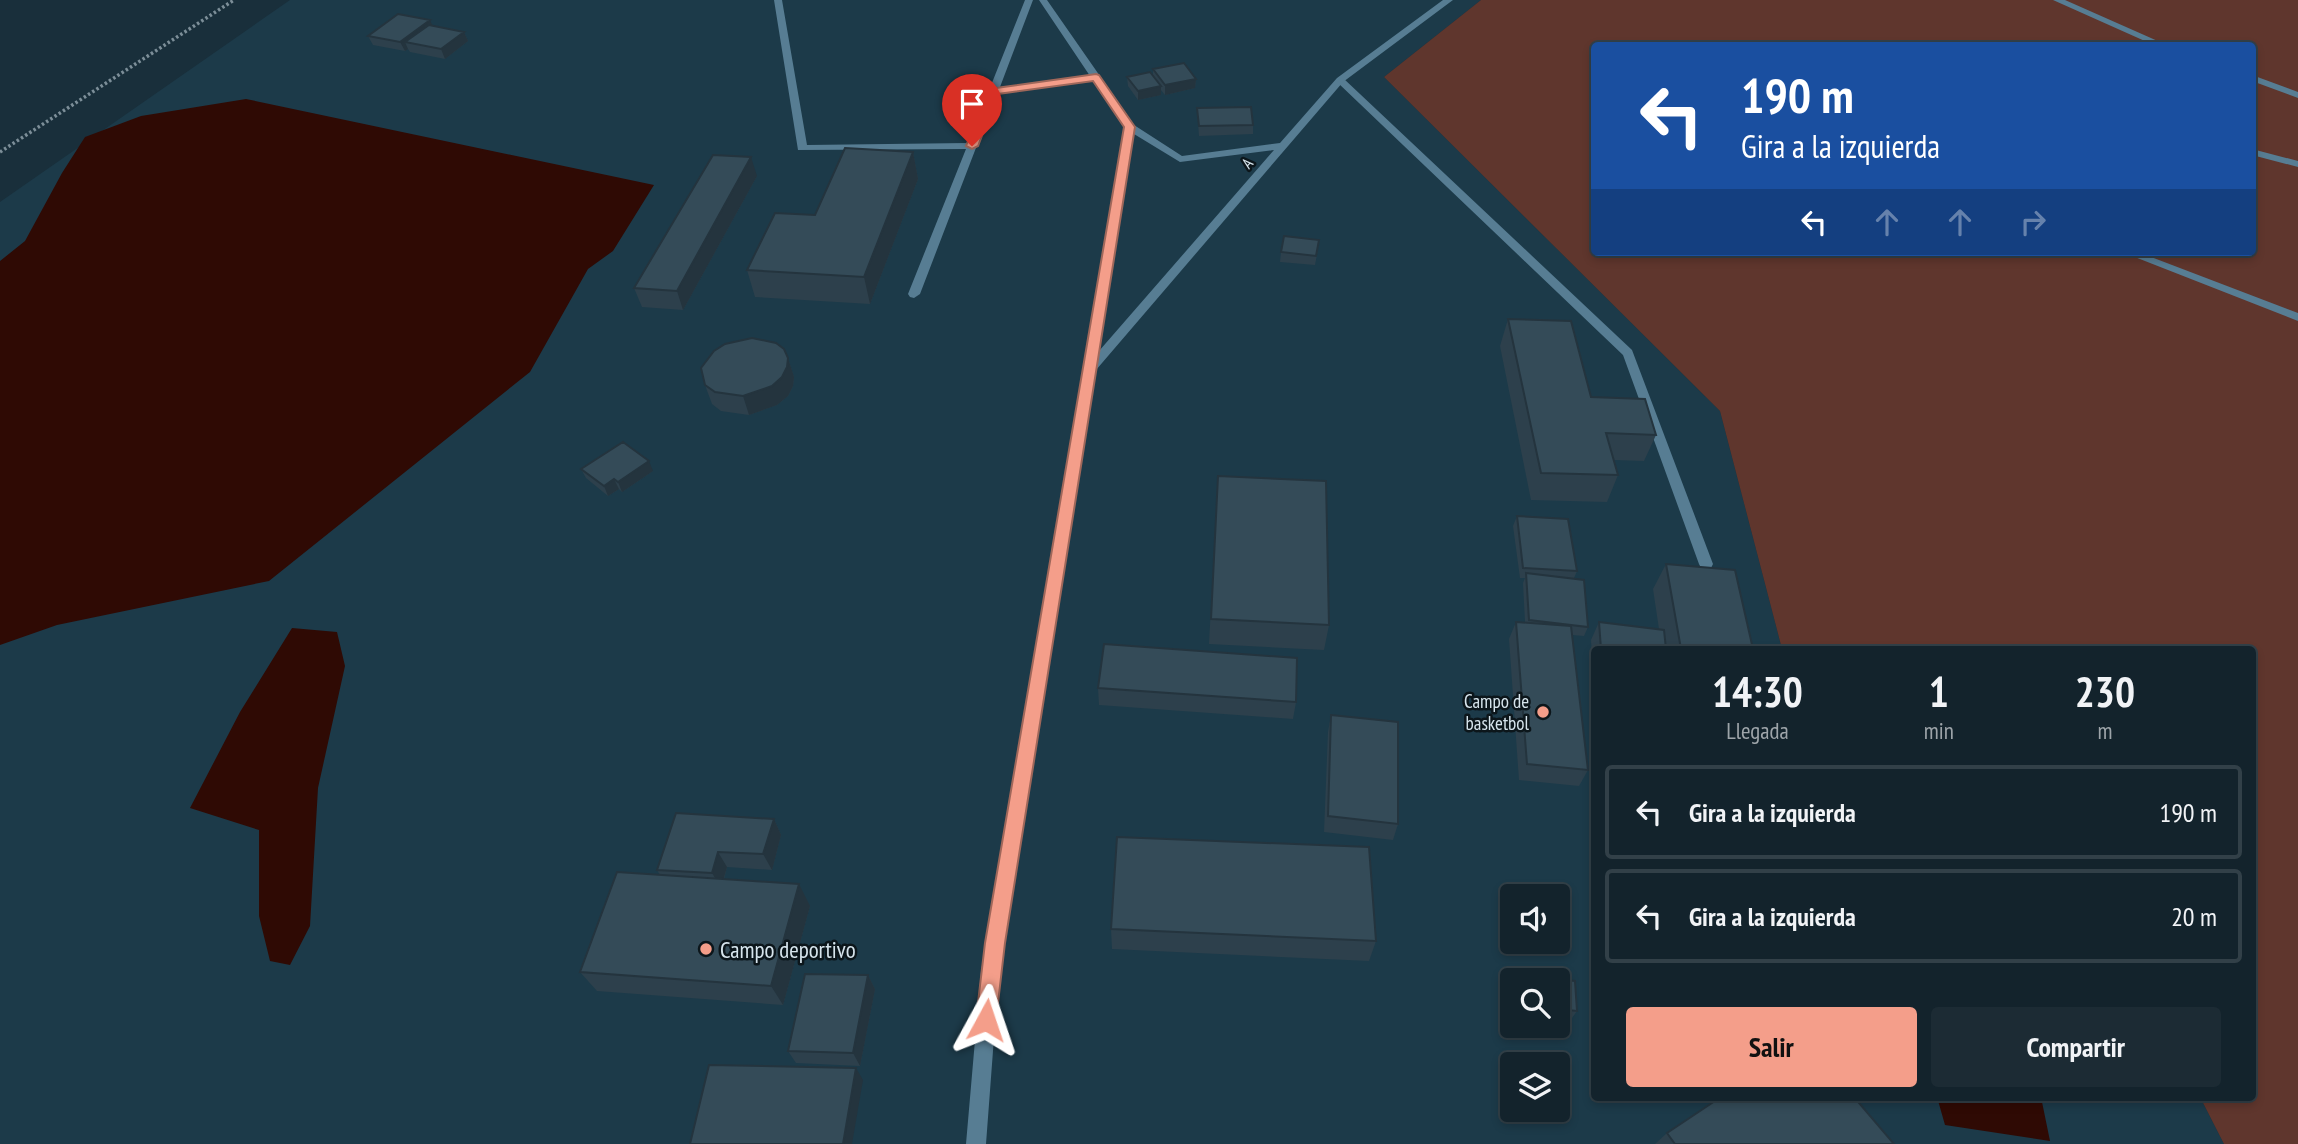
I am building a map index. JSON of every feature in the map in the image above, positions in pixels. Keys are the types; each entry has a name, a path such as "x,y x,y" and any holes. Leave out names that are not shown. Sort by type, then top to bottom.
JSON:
{"street":[{"path":"778,0 802,148 972,146"},
{"path":"914,293 1030,0"},
{"path":"1043,0 1130,127 1180,159 1283,146"},
{"name":"A","path":"1089,370 1340,80 1449,0"},
{"path":"2057,0 2156,42"},
{"path":"993,91 1096,78"},
{"path":"2256,79 2298,95"},
{"path":"1340,80 1628,353 1706,564"},
{"path":"975,1144 990,971 1130,127"},
{"path":"2256,153 2298,164"},
{"path":"2138,256 2298,317"}],"path":[{"path":"0,152 234,0"}],"shaded area":[{"path":"290,0 1481,0 1384,77 1720,411 1781,646 1591,646 1591,1101 2202,1101 2224,1144 0,1144 0,202"},
{"path":"1481,0 2298,0 2298,1144 2224,1144 2202,1101 2256,1101 2256,646 1781,646 1720,411 1384,77"},
{"path":"246,99 654,185 613,251 588,269 530,372 269,581 57,625 0,645 0,261 25,241 85,137 141,116"},
{"path":"292,628 337,632 345,666 318,788 310,926 290,965 270,961 259,916 259,830 190,808 240,712"},
{"path":"1938,1101 2042,1101 2050,1141 1945,1125"}],"building":[{"path":"398,14 430,20 400,42 368,36"},
{"path":"429,25 464,32 441,49 405,42"},
{"path":"1184,63 1196,79 1165,85 1153,69"},
{"path":"1150,72 1161,86 1138,91 1127,77"},
{"path":"1251,107 1253,125 1199,126 1197,108"},
{"path":"845,148 913,152 864,277 747,270 775,213 815,215"},
{"path":"713,155 751,157 677,291 634,288"},
{"path":"1284,236 1319,240 1316,256 1281,252"},
{"path":"1508,319 1571,321 1591,397 1645,399 1656,435 1606,433 1618,475 1541,473"},
{"path":"752,338 776,343 784,349 788,358 782,377 772,386 743,396 715,392 705,385 701,368 714,351 725,344"},
{"path":"623,442 649,461 618,482 614,479 604,486 581,469"},
{"path":"1218,476 1326,481 1329,625 1211,619"},
{"path":"1517,516 1568,519 1577,571 1523,568"},
{"path":"1666,564 1735,570 1752,646 1680,646"},
{"path":"1526,573 1584,580 1588,627 1529,620"},
{"name":"Campo de basketbol","path":"1516,622 1571,626 1588,770 1527,764"},
{"path":"1599,622 1664,630 1666,646 1601,646"},
{"path":"1104,644 1297,658 1296,702 1098,688"},
{"path":"1331,715 1398,722 1398,824 1328,816"},
{"path":"676,813 774,819 763,854 718,852 712,873 657,870"},
{"path":"1117,837 1369,847 1376,941 1111,929"},
{"name":"Campo deportivo","path":"617,872 799,884 771,986 580,972"},
{"path":"805,974 868,975 853,1053 788,1051"},
{"path":"1570,980 1575,981 1577,1011 1570,1010"},
{"path":"709,1065 856,1068 843,1144 690,1144"},
{"path":"1715,1101 1857,1101 1894,1144 1675,1144 1667,1133"}],"place":[{"name":"Campo de basketbol","path":"1543,712"},
{"name":"Campo deportivo","path":"706,949"}],"route":[{"path":"972,146 993,91 1096,78 1130,127 990,971 986,1020"}]}
